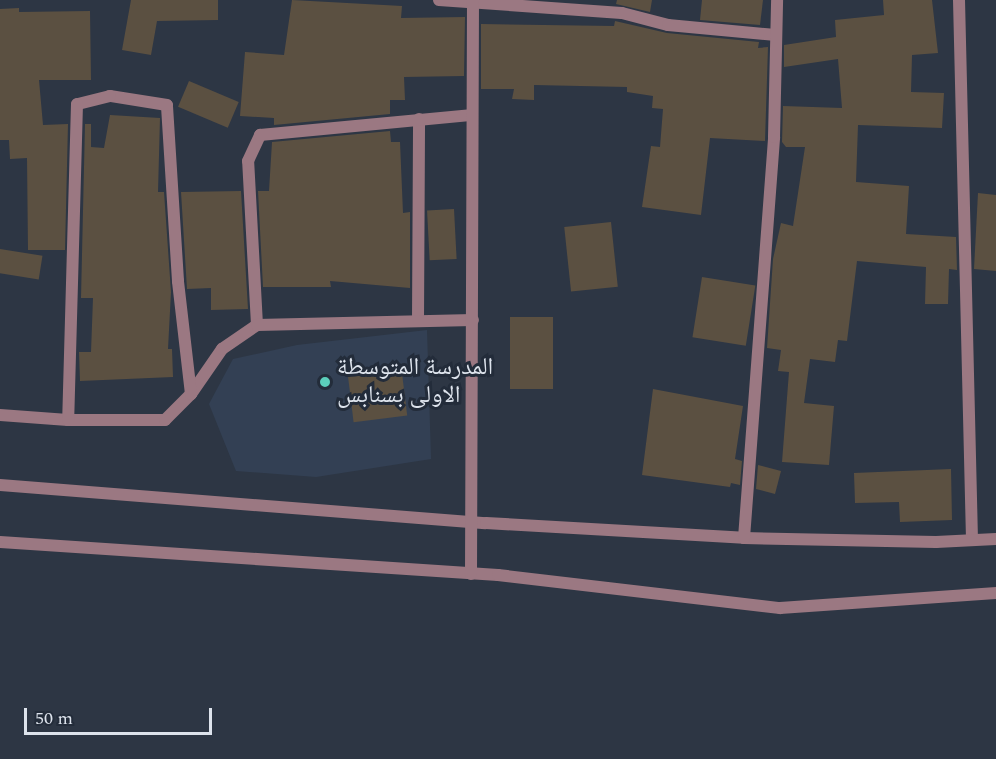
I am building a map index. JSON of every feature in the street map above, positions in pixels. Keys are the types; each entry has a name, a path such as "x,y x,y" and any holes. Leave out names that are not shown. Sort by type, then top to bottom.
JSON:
{"street":[{"path":"439,0 622,13 668,25 776,35"},
{"path":"744,538 774,137 777,0"},
{"path":"959,0 972,540"},
{"path":"471,574 473,320 470,115 473,1"},
{"path":"68,420 77,104 110,96 167,105 178,281 191,393"},
{"path":"257,326 248,161 260,135 470,115"},
{"path":"418,321 419,119"},
{"path":"0,415 68,420 165,420 191,393 222,349 257,326 473,320"},
{"path":"0,485 471,521 744,538 996,539"},
{"path":"0,542 471,574 780,608 996,593"}],"shaded area":[{"name":"المدرسة المتوسطة الاولى بسنابس","path":"427,330 431,459 316,477 236,471 209,404 233,359 297,345"}],"building":[{"path":"131,0 218,0 218,20 157,21 151,55 122,50"},
{"path":"292,0 402,6 401,18 465,17 464,76 404,77 405,100 390,100 390,114 274,125 274,118 240,116 245,52 284,55"},
{"path":"617,0 652,0 650,12 616,4"},
{"path":"702,0 763,0 760,25 700,20"},
{"path":"883,0 932,0 938,53 912,55 911,92 944,93 942,128 858,125 856,182 909,186 906,234 956,237 957,270 949,269 948,304 925,304 926,267 857,261 847,341 838,340 835,362 810,359 804,403 834,406 829,465 782,462 789,372 778,371 781,350 767,348 773,259 781,223 793,226 805,147 786,147 782,142 783,106 842,108 838,59 784,67 784,45 836,37 835,20 884,15"},
{"path":"19,8 19,12 90,11 91,80 39,80 43,125 68,124 65,250 28,250 27,158 10,159 9,140 0,140 0,9"},
{"path":"615,21 667,33 759,42 758,48 768,47 765,141 710,138 701,215 642,207 651,146 660,147 663,109 652,108 653,96 627,92 627,87 534,85 534,100 512,99 514,89 481,89 481,24 614,26"},
{"path":"189,81 239,102 228,128 178,107"},
{"path":"110,115 160,118 158,192 164,192 171,292 168,349 172,349 173,377 80,381 79,352 91,352 93,298 81,298 85,124 91,124 91,147 104,148"},
{"path":"390,131 391,142 400,142 403,213 410,212 410,288 330,281 331,287 263,287 258,191 269,191 272,142"},
{"path":"241,191 248,309 211,310 211,288 187,289 181,192"},
{"path":"978,193 996,195 996,271 974,269"},
{"path":"454,209 457,259 430,260 427,210"},
{"path":"611,222 618,287 571,292 564,227"},
{"path":"0,249 42,256 39,279 0,273"},
{"path":"702,277 755,285 746,346 692,337"},
{"path":"510,317 553,317 553,389 510,389"},
{"path":"401,365 407,416 354,422 347,372"},
{"path":"653,389 743,406 735,459 742,461 740,485 731,483 730,487 642,475"},
{"path":"758,465 781,471 775,494 756,489"},
{"path":"951,469 952,520 900,522 899,502 855,503 854,473"}],"place":[{"name":"المدرسة المتوسطة الاولى بسنابس","path":"325,382"}]}
